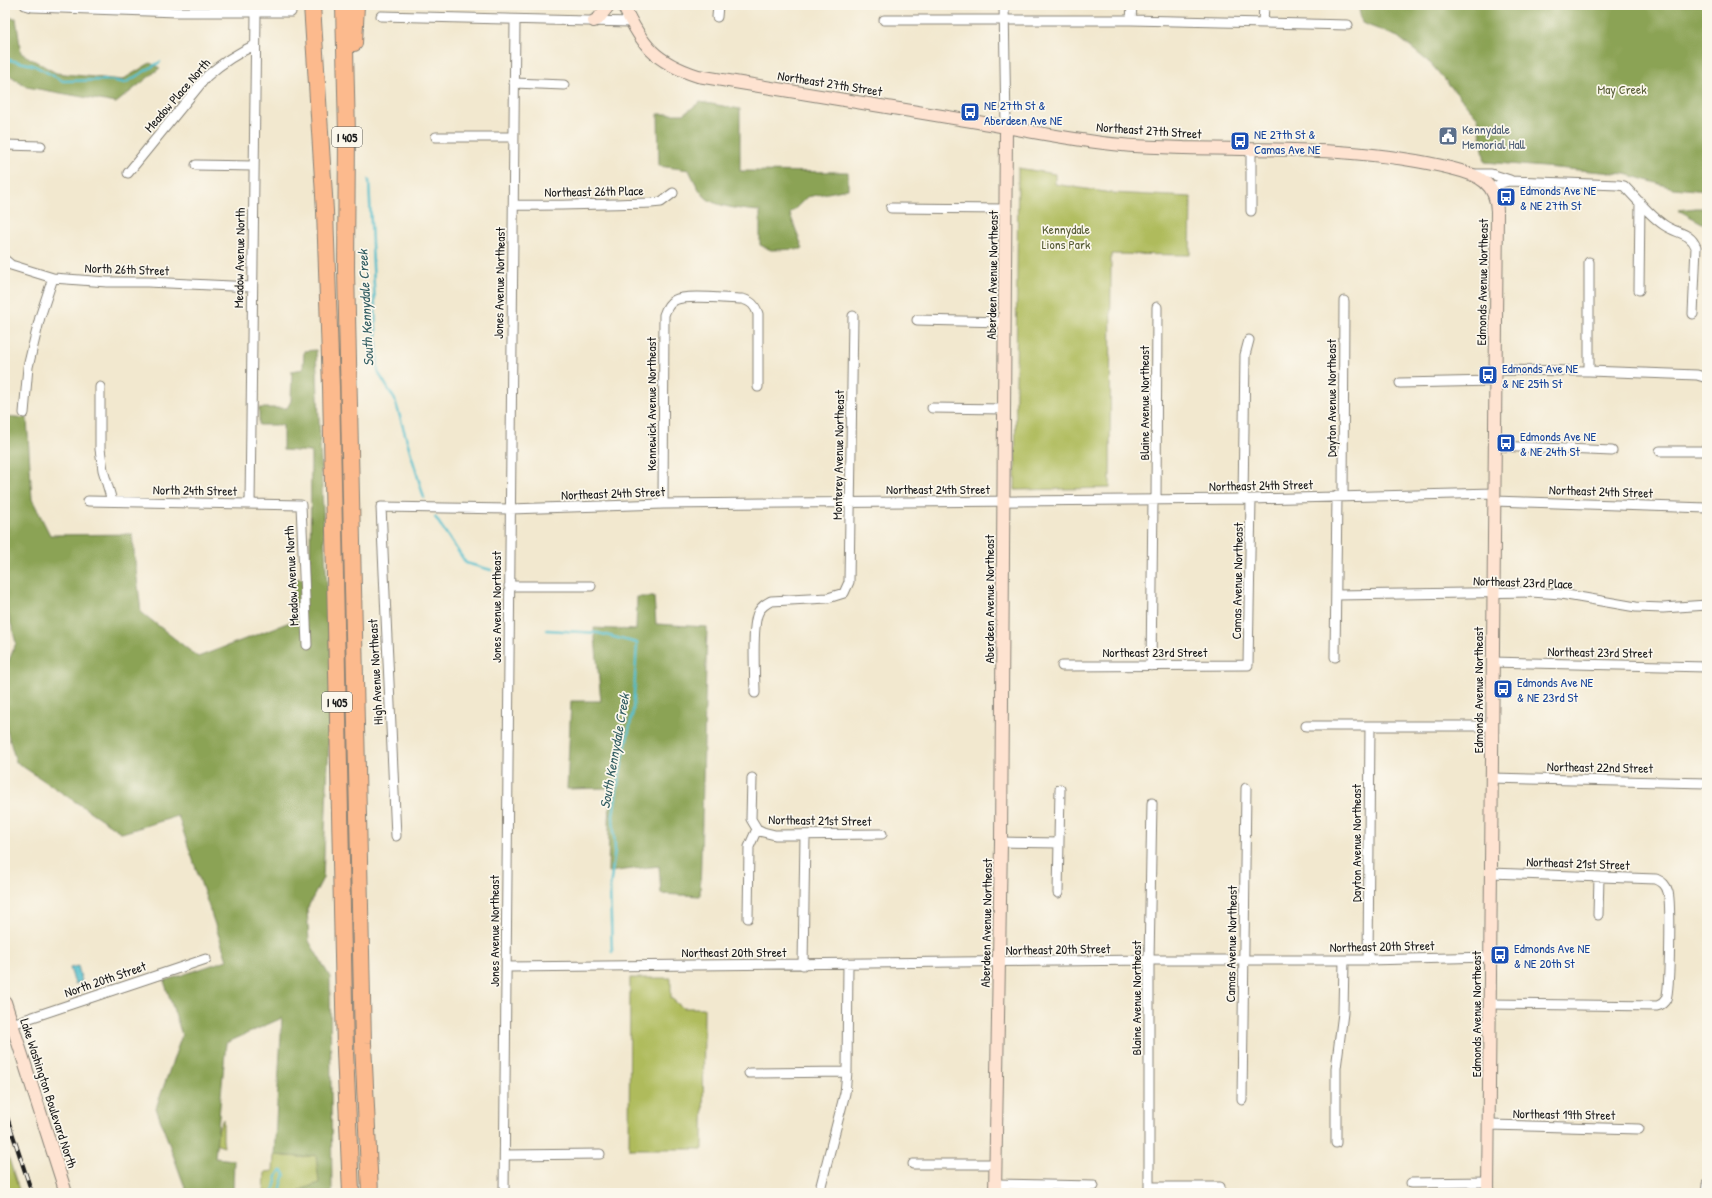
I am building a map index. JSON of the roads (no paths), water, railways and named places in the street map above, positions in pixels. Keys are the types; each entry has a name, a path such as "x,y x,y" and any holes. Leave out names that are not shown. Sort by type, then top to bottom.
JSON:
{"highway":[{"path":"312,5 325,211"},
{"name":"I 405","path":"322,5 325,211 334,498 345,1051 351,1193"},
{"name":"I 405","path":"344,5 347,135 346,269 363,1043 370,1193"},
{"path":"346,269 356,5"}],"street":[{"path":"25,5 32,7 118,8 256,13 291,12"},
{"path":"594,21 609,5"},
{"name":"Northeast 27th Street","path":"623,5 631,22 653,54 666,64 698,76 1121,145 1382,156 1424,162 1467,174 1482,179 1491,189 1506,181 1618,184 1624,186 1662,224 1671,230 1688,236 1693,240 1696,247 1693,314"},
{"path":"717,17 718,5"},
{"name":"Aberdeen Avenue Northeast","path":"995,1189 1001,842 1007,209 1004,5"},
{"path":"1131,20 1132,5"},
{"path":"1263,23 1264,5"},
{"name":"Meadow Avenue North","path":"250,504 256,13"},
{"path":"381,16 631,22"},
{"name":"Jones Avenue Northeast","path":"504,1193 515,20"},
{"path":"884,20 1131,20 1348,25"},
{"name":"Meadow Place North","path":"128,173 207,76 227,60 256,45"},
{"path":"514,84 564,85"},
{"path":"436,137 514,136"},
{"path":"5,145 41,146"},
{"path":"1251,150 1251,211"},
{"path":"196,165 253,166"},
{"name":"Northeast 27th Street","path":"1467,174 1491,174 1515,181"},
{"name":"Edmonds Avenue Northeast","path":"1488,1188 1497,211 1496,202 1491,189"},
{"name":"Northeast 26th Place","path":"513,205 564,206 577,204 651,203 661,202 673,193"},
{"path":"1639,290 1640,202"},
{"path":"891,208 1007,209"},
{"name":"North 26th Street","path":"5,260 11,265 53,278 107,282 148,282 252,287"},
{"path":"1589,262 1589,371"},
{"path":"24,413 26,379 29,361 40,317 53,278"},
{"name":"Kennewick Avenue Northeast","path":"663,504 664,315 670,304 674,300 686,297 742,299 748,300 753,304 758,314 758,387"},
{"name":"Dayton Avenue Northeast","path":"1336,657 1344,301"},
{"name":"Blaine Avenue Northeast","path":"1151,666 1157,307"},
{"name":"Monterey Avenue Northeast","path":"754,692 755,624 759,611 764,605 771,601 780,599 828,598 844,593 850,575 853,316"},
{"path":"917,320 1005,322"},
{"name":"Camas Avenue Northeast","path":"1248,665 1245,355 1249,340"},
{"path":"1400,383 1589,371 1697,375 1707,378"},
{"path":"100,386 100,449 103,470 112,501"},
{"path":"932,408 1004,409"},
{"path":"1495,446 1612,451"},
{"path":"1660,450 1707,451"},
{"name":"Northeast 24th Street","path":"381,507 510,509 663,504 1004,502 1247,499 1340,496 1494,497 1707,508"},
{"name":"North 24th Street","path":"88,501 301,505"},
{"name":"Meadow Avenue North","path":"301,505 307,645"},
{"name":"High Avenue Northeast","path":"381,507 396,836"},
{"path":"510,586 591,586"},
{"name":"Northeast 23rd Place","path":"1337,595 1493,592 1561,594 1636,607 1663,608 1707,604"},
{"name":"Northeast 23rd Street","path":"1492,662 1707,667"},
{"name":"Northeast 23rd Street","path":"1062,666 1248,665"},
{"path":"1306,726 1492,726"},
{"name":"Dayton Avenue Northeast","path":"1368,960 1370,726"},
{"path":"748,918 750,847 757,829 751,819 752,778"},
{"name":"Northeast 22nd Street","path":"1492,778 1707,783"},
{"name":"Camas Avenue Northeast","path":"1242,1100 1246,788"},
{"path":"1058,893 1060,789"},
{"name":"Blaine Avenue Northeast","path":"1149,1190 1149,960 1152,803"},
{"name":"Northeast 21st Street","path":"757,829 768,834 882,834"},
{"path":"803,965 805,835"},
{"path":"1001,842 1059,843"},
{"name":"Northeast 21st Street","path":"1490,1004 1652,1007 1663,1004 1668,990 1669,912 1669,893 1663,882 1656,879 1491,874"},
{"path":"1598,915 1599,877"},
{"name":"Northeast 20th Street","path":"507,967 803,965 1149,960 1368,960 1490,957"},
{"name":"North 20th Street","path":"12,1024 206,959"},
{"path":"1336,1143 1336,1068 1343,1014 1344,960"},
{"path":"819,1193 845,1093 847,1072 848,964"},
{"name":"Lake Washington Boulevard North","path":"5,1002 66,1193"},
{"path":"749,1073 847,1072"},
{"name":"Northeast 19th Street","path":"1489,1125 1639,1129"},
{"path":"505,1155 600,1154"},
{"path":"913,1164 996,1164"},
{"path":"1411,1183 1488,1188"},
{"path":"1706,1193 1707,1184"},
{"path":"995,1189 1094,1186"},
{"path":"1149,1190 1220,1187"}],"water":[{"path":"78,966 82,981 75,984 70,968"}],"waterway":[{"name":"South Kennydale Creek","path":"5,59 33,65 63,81 110,80 125,83 160,62"},
{"name":"South Kennydale Creek","path":"369,180 378,372 395,400 424,498"},
{"name":"South Kennydale Creek","path":"435,517 466,563 491,570"},
{"name":"South Kennydale Creek","path":"547,630 598,633 637,643 633,711 619,777 613,815 615,849 610,888 612,952"},
{"path":"273,1193 277,1176 280,1171 283,1171 285,1174 281,1187 281,1193"}],"railway":[{"path":"5,1111 32,1193"}],"place":[{"name":"NE 27th St & Aberdeen Ave NE","path":"970,112"},
{"name":"Kennydale Memorial Hall","path":"1448,136"},
{"name":"NE 27th St & Camas Ave NE","path":"1240,141"},
{"name":"Edmonds Ave NE & NE 27th St","path":"1506,197"},
{"name":"Edmonds Ave NE & NE 25th St","path":"1488,375"},
{"name":"Edmonds Ave NE & NE 24th St","path":"1506,443"},
{"name":"Edmonds Ave NE & NE 23rd St","path":"1503,689"},
{"name":"Edmonds Ave NE & NE 20th St","path":"1500,955"}],"park label":[{"name":"May Creek","path":"1622,89"},
{"name":"Kennydale Lions Park","path":"1066,236"}]}
